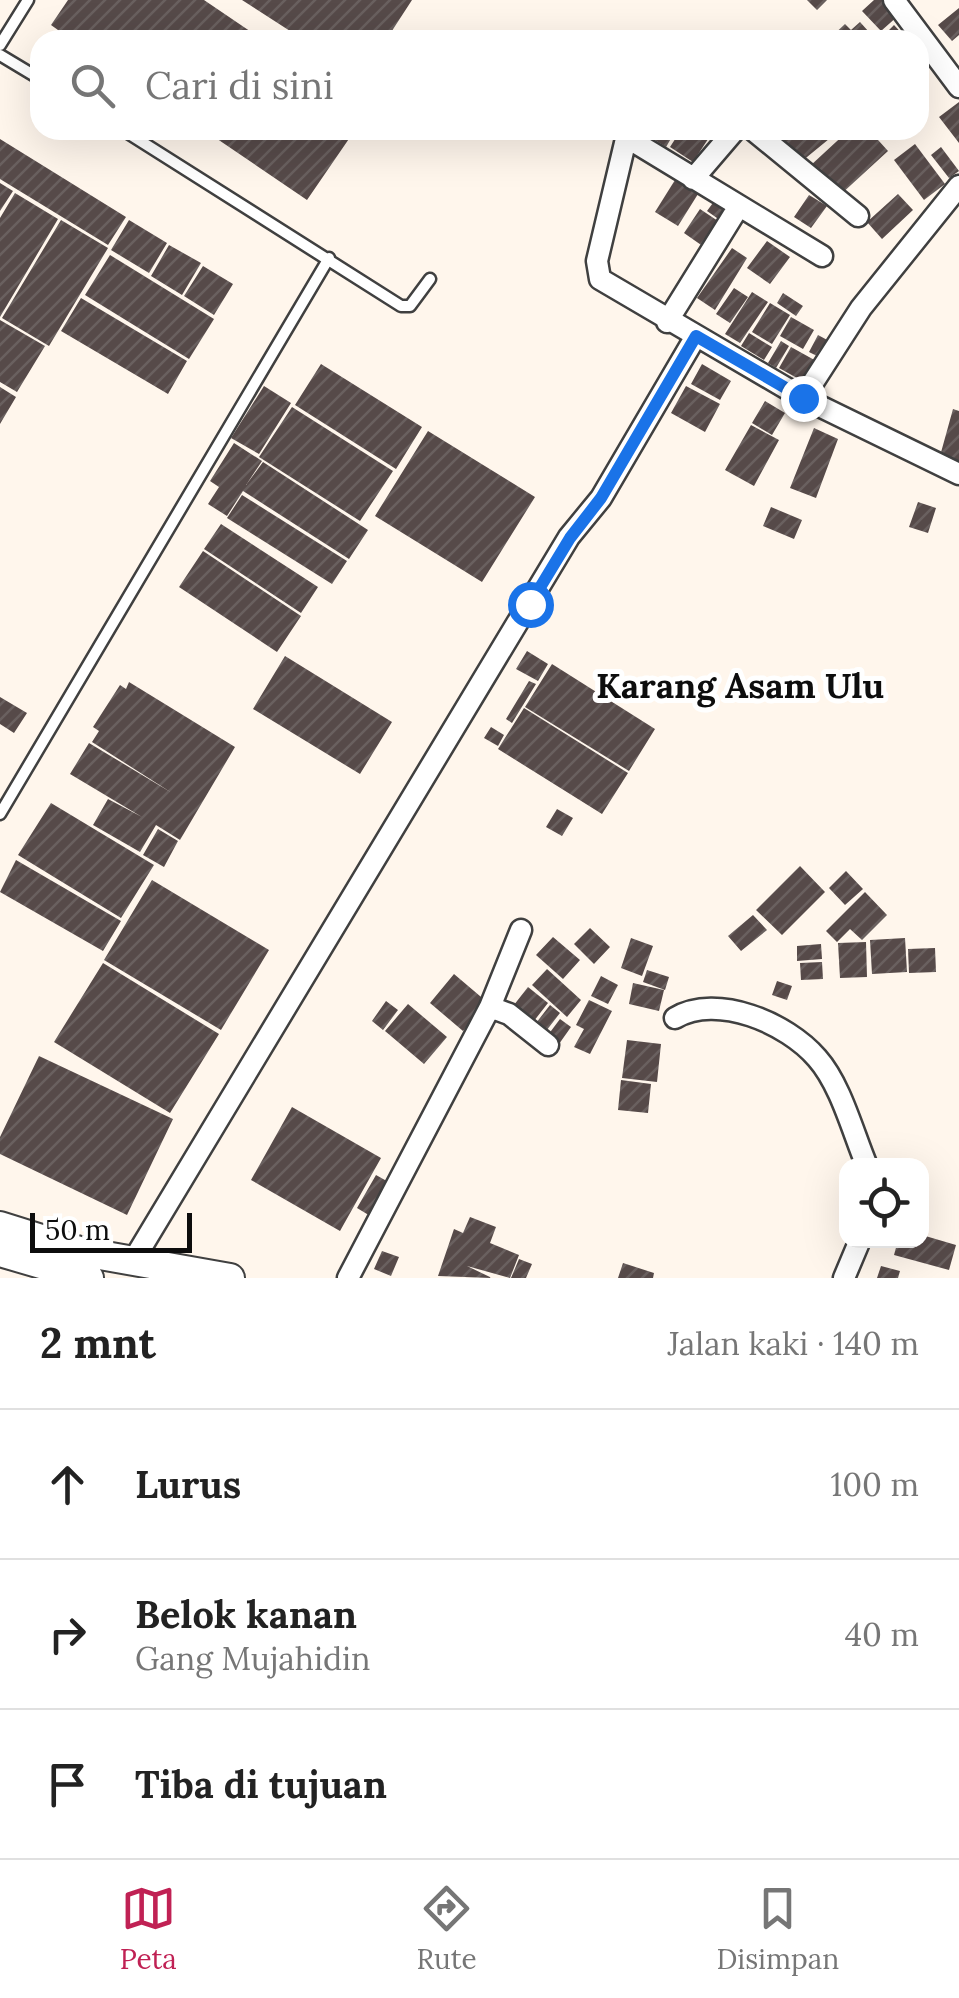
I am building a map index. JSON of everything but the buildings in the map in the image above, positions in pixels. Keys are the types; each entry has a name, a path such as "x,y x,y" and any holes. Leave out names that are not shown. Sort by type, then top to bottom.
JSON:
{"street":[{"path":"894,0 916,30"},
{"path":"929,47 959,87"},
{"path":"822,256 632,140 625,143 597,261 600,279 803,398 959,474"},
{"path":"693,179 726,140"},
{"path":"765,140 858,216"},
{"path":"803,398 871,294 959,186"},
{"path":"668,322 739,206"},
{"path":"133,1261 559,554 601,498 696,336"},
{"path":"348,1278 490,1006 522,930"},
{"path":"490,1006 509,1014 548,1045"},
{"path":"675,1018 688,1010 709,1008 748,1015 818,1058 863,1158"},
{"path":"0,1226 83,1252 230,1278"},
{"path":"844,1278 857,1248"},
{"path":"0,1252 74,1277"}],"lane":[{"path":"0,46 28,0"},
{"path":"0,54 30,73"},
{"path":"139,140 401,306 410,306 430,279"},
{"path":"0,814 329,258"}],"district":[{"name":"Karang Asam Ulu","path":"740,685"}],"route":[{"path":"530,604 570,538 601,498 696,336 803,398"}]}
